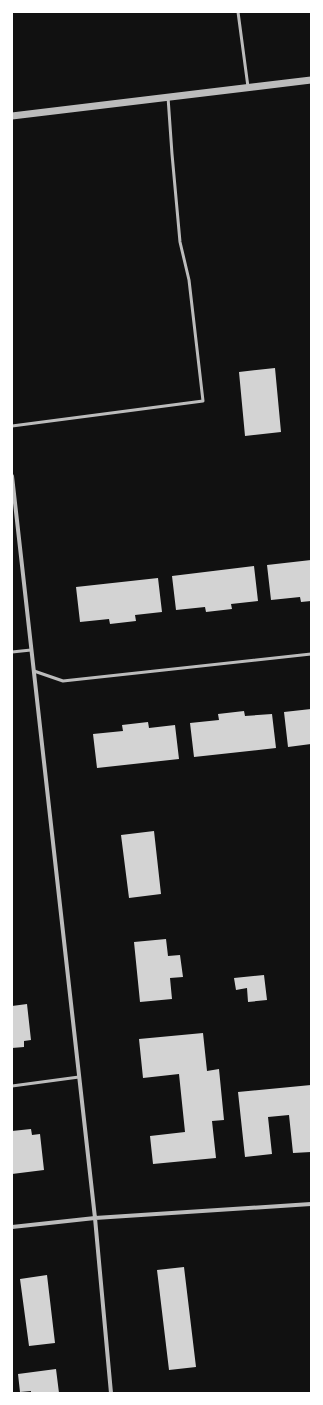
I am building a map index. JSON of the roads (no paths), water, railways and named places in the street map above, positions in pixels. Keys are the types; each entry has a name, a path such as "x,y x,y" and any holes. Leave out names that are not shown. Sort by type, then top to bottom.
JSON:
{"street":[{"path":"12,116 311,80"},
{"path":"12,476 80,1077 111,1393"},
{"path":"12,1227 95,1218 311,1204"}],"lane":[{"path":"238,12 248,87"},
{"path":"12,426 203,400 189,280 180,242 168,97"},
{"path":"12,652 31,650"},
{"path":"34,671 62,681 311,654"},
{"path":"12,1086 80,1077"}]}
